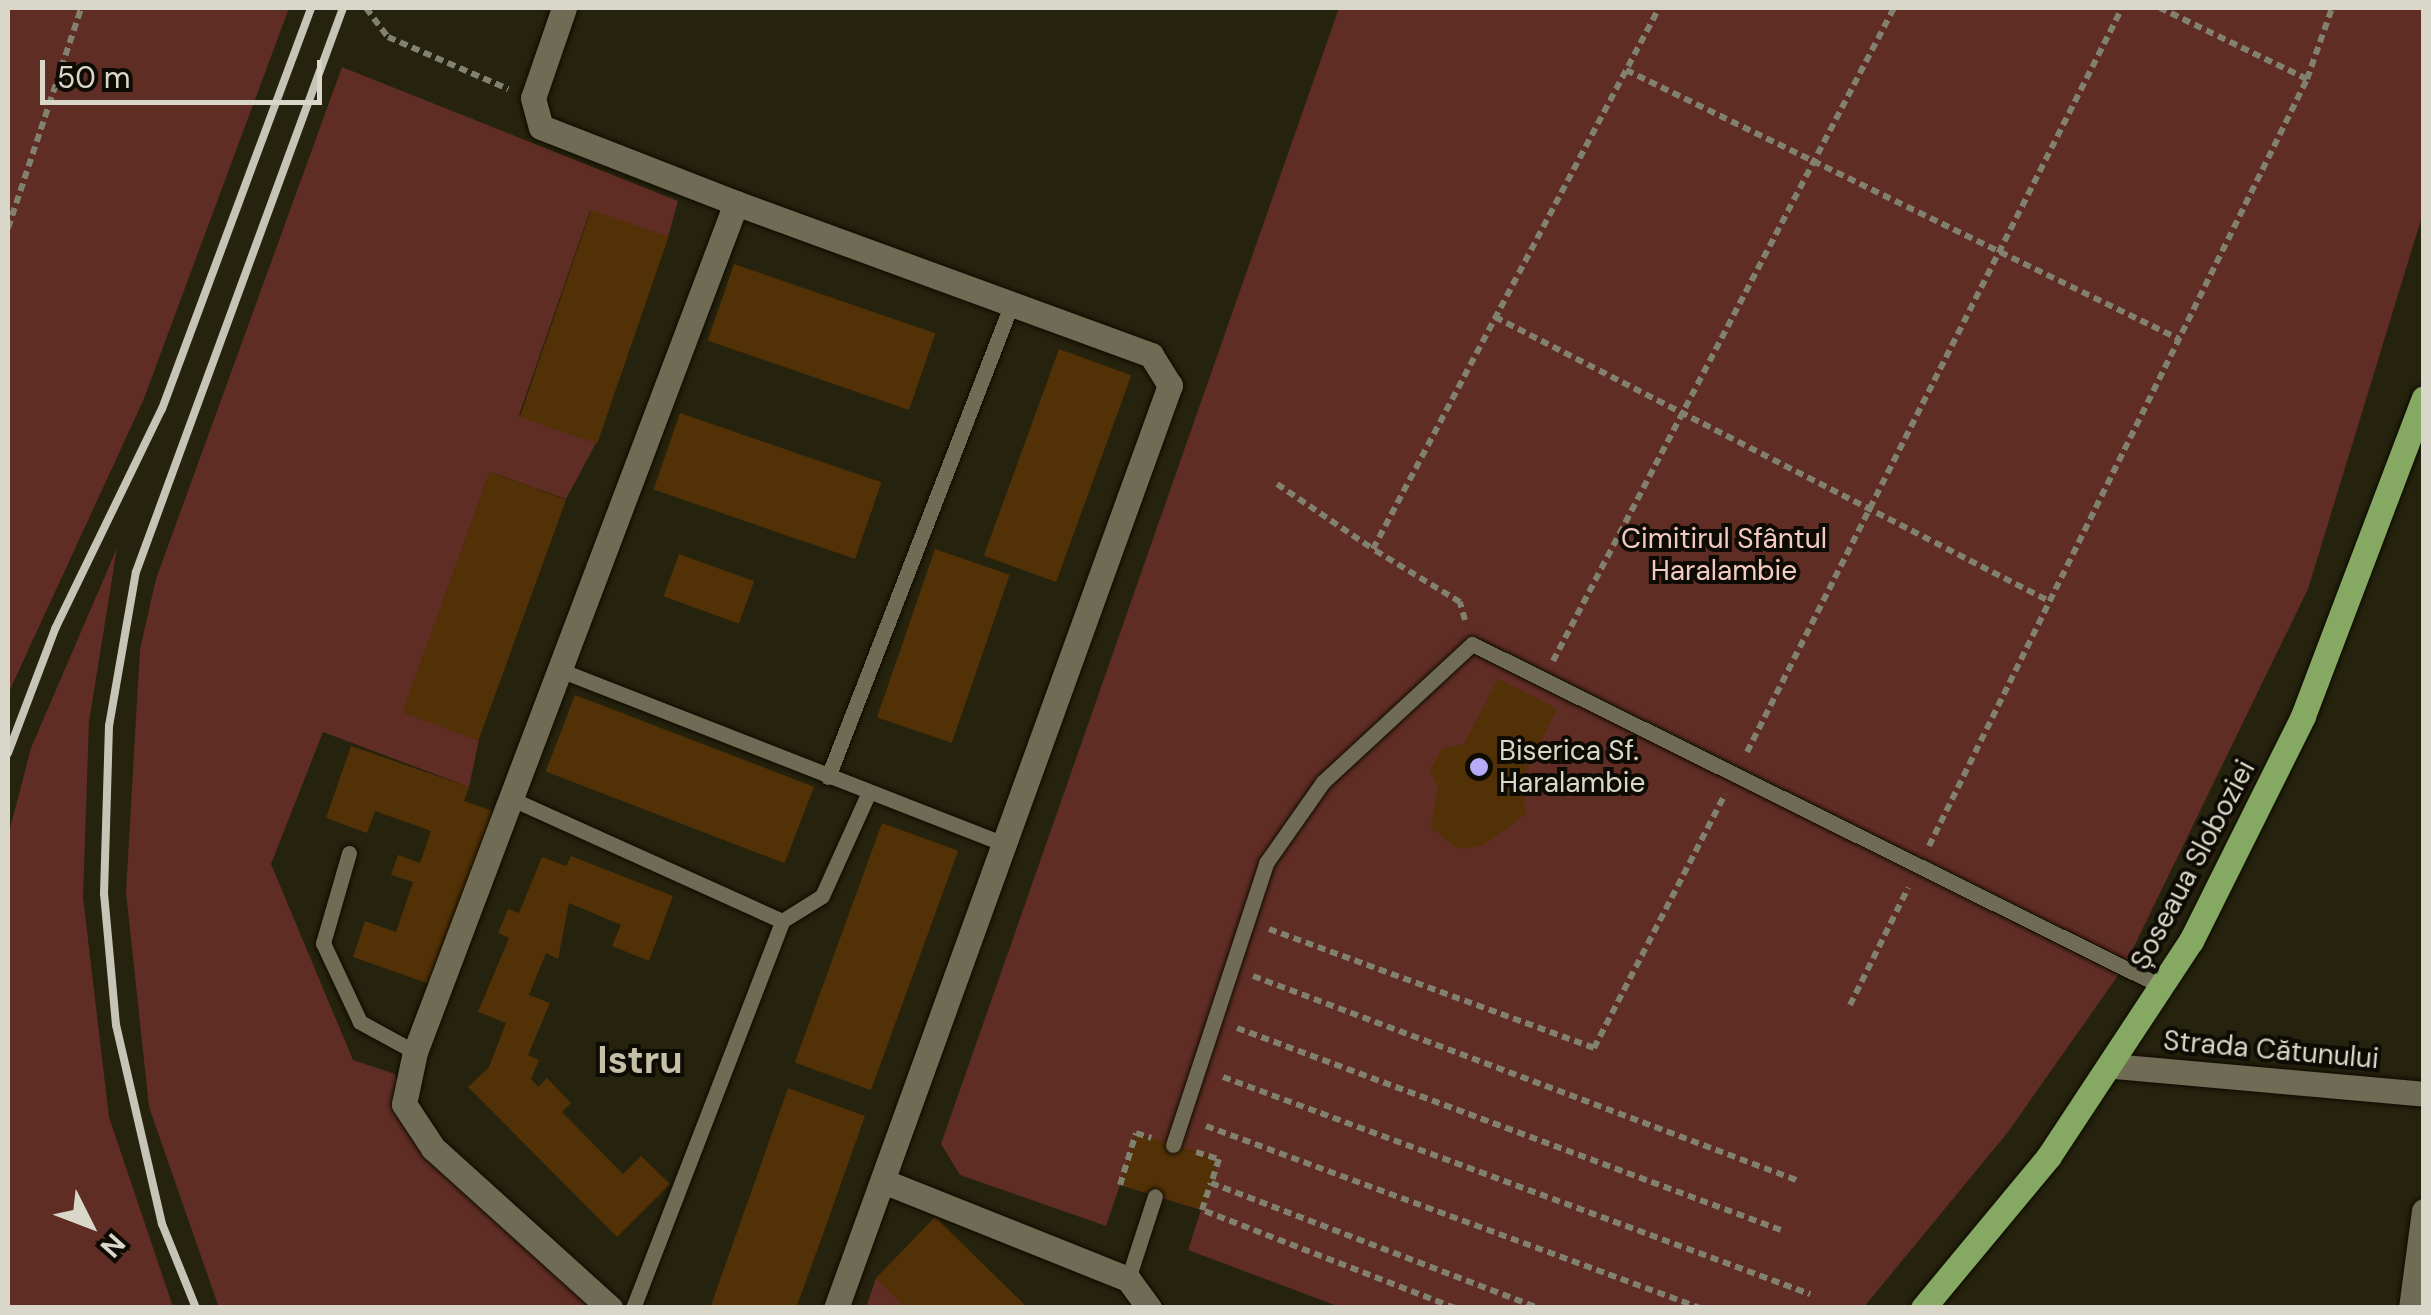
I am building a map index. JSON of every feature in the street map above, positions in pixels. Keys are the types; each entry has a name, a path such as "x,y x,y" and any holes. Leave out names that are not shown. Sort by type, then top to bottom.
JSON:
{"main road":[{"name":"Șoseaua Sloboziei","path":"1923,1308 2113,1066 2163,988 2304,716 2424,398"}],"street":[{"path":"564,8 533,98 541,128 1010,308 1151,355 1170,385 836,1308"},
{"path":"610,1308 432,1148 404,1104 414,1052 736,203"},
{"name":"Strada Cătunului","path":"2113,1066 2424,1094"},
{"path":"883,1181 1128,1280 1149,1308"},
{"path":"2411,1308 2424,1211"}],"lane":[{"path":"828,777 1010,308"},
{"path":"1173,1144 1228,967 1266,863 1323,782 1472,644 2163,988"},
{"path":"560,670 1004,844"},
{"path":"633,1308 782,921 822,896 868,792"},
{"path":"512,798 782,921"},
{"path":"349,853 323,944 360,1022 414,1052"},
{"path":"1128,1280 1156,1196"}],"path":[{"path":"8,228 81,8"},
{"path":"366,8 388,36 426,58 533,98"},
{"path":"1373,549 1659,8"},
{"path":"1544,680 1894,8"},
{"path":"1244,920 1594,1048 2122,8"},
{"path":"2160,8 2307,80"},
{"path":"1850,1005 2307,80 2332,8"},
{"path":"1626,70 2179,339"},
{"path":"1495,318 2049,601"},
{"path":"1276,484 1460,602 1472,644"},
{"path":"1228,967 1799,1182"},
{"path":"1212,1019 1781,1230"},
{"path":"1198,1068 1810,1294"},
{"path":"1182,1117 1700,1308"},
{"path":"1455,1308 1202,1210 1211,1183 1539,1308"}],"green space":[{"path":"8,8 289,8 143,401 8,694"},
{"name":"Cimitirul Sfântul Haralambie","path":"1339,8 2423,8 2423,213 2308,589 2124,967 2008,1132 1864,1307 1340,1307 1188,1250 1201,1210 1120,1185 1106,1226 960,1175 941,1144"},
{"path":"342,67 678,201 668,237 590,211 519,415 596,443 566,499 490,472 403,712 479,740 469,787 323,732 271,864 353,1060 395,1074 404,1104 599,1307 219,1308 149,1107 126,892 140,649 156,579"},
{"path":"117,548 89,722 83,897 109,1117 173,1307 8,1307 8,836 31,748"},
{"path":"876,1278 906,1307 866,1308"}],"building":[{"path":"591,210 669,237 597,444 520,417"},
{"path":"734,264 935,333 909,410 708,341"},
{"path":"1059,349 1131,375 1056,582 984,556"},
{"path":"680,413 881,482 855,559 654,490"},
{"path":"490,472 566,500 479,740 402,713"},
{"path":"935,549 1010,575 952,743 877,717"},
{"path":"679,554 754,581 739,624 664,596"},
{"name":"Biserica Sf. Haralambie","path":"1498,679 1557,709 1521,780 1526,814 1482,846 1459,849 1431,828 1438,787 1430,770 1442,749 1464,744"},
{"path":"575,695 814,787 785,863 546,772"},
{"path":"351,746 469,787 464,801 493,811 432,985 353,957 365,921 396,932 413,882 391,875 398,855 420,863 431,831 375,811 367,833 326,818"},
{"path":"882,823 958,851 871,1090 795,1063"},
{"path":"571,856 673,896 649,961 612,946 621,925 569,903 558,959 546,953 529,995 550,1003 528,1055 539,1060 531,1079 538,1087 547,1078 571,1103 562,1112 623,1174 641,1156 670,1184 617,1237 468,1087 489,1067 506,1023 478,1012 509,938 498,933 508,909 519,913 542,857 566,866"},
{"path":"788,1088 865,1116 796,1308 710,1308"},
{"path":"1136,1133 1219,1158 1203,1210 1120,1185"},
{"path":"935,1217 1028,1308 906,1308 876,1278"}],"railway":[{"path":"8,753 55,629 162,409 311,8"},
{"path":"196,1308 162,1224 116,1025 104,894 109,726 136,572 343,8"}],"place":[{"name":"Biserica Sf. Haralambie","path":"1479,767"}],"district":[{"name":"Istru","path":"640,1061"}]}
